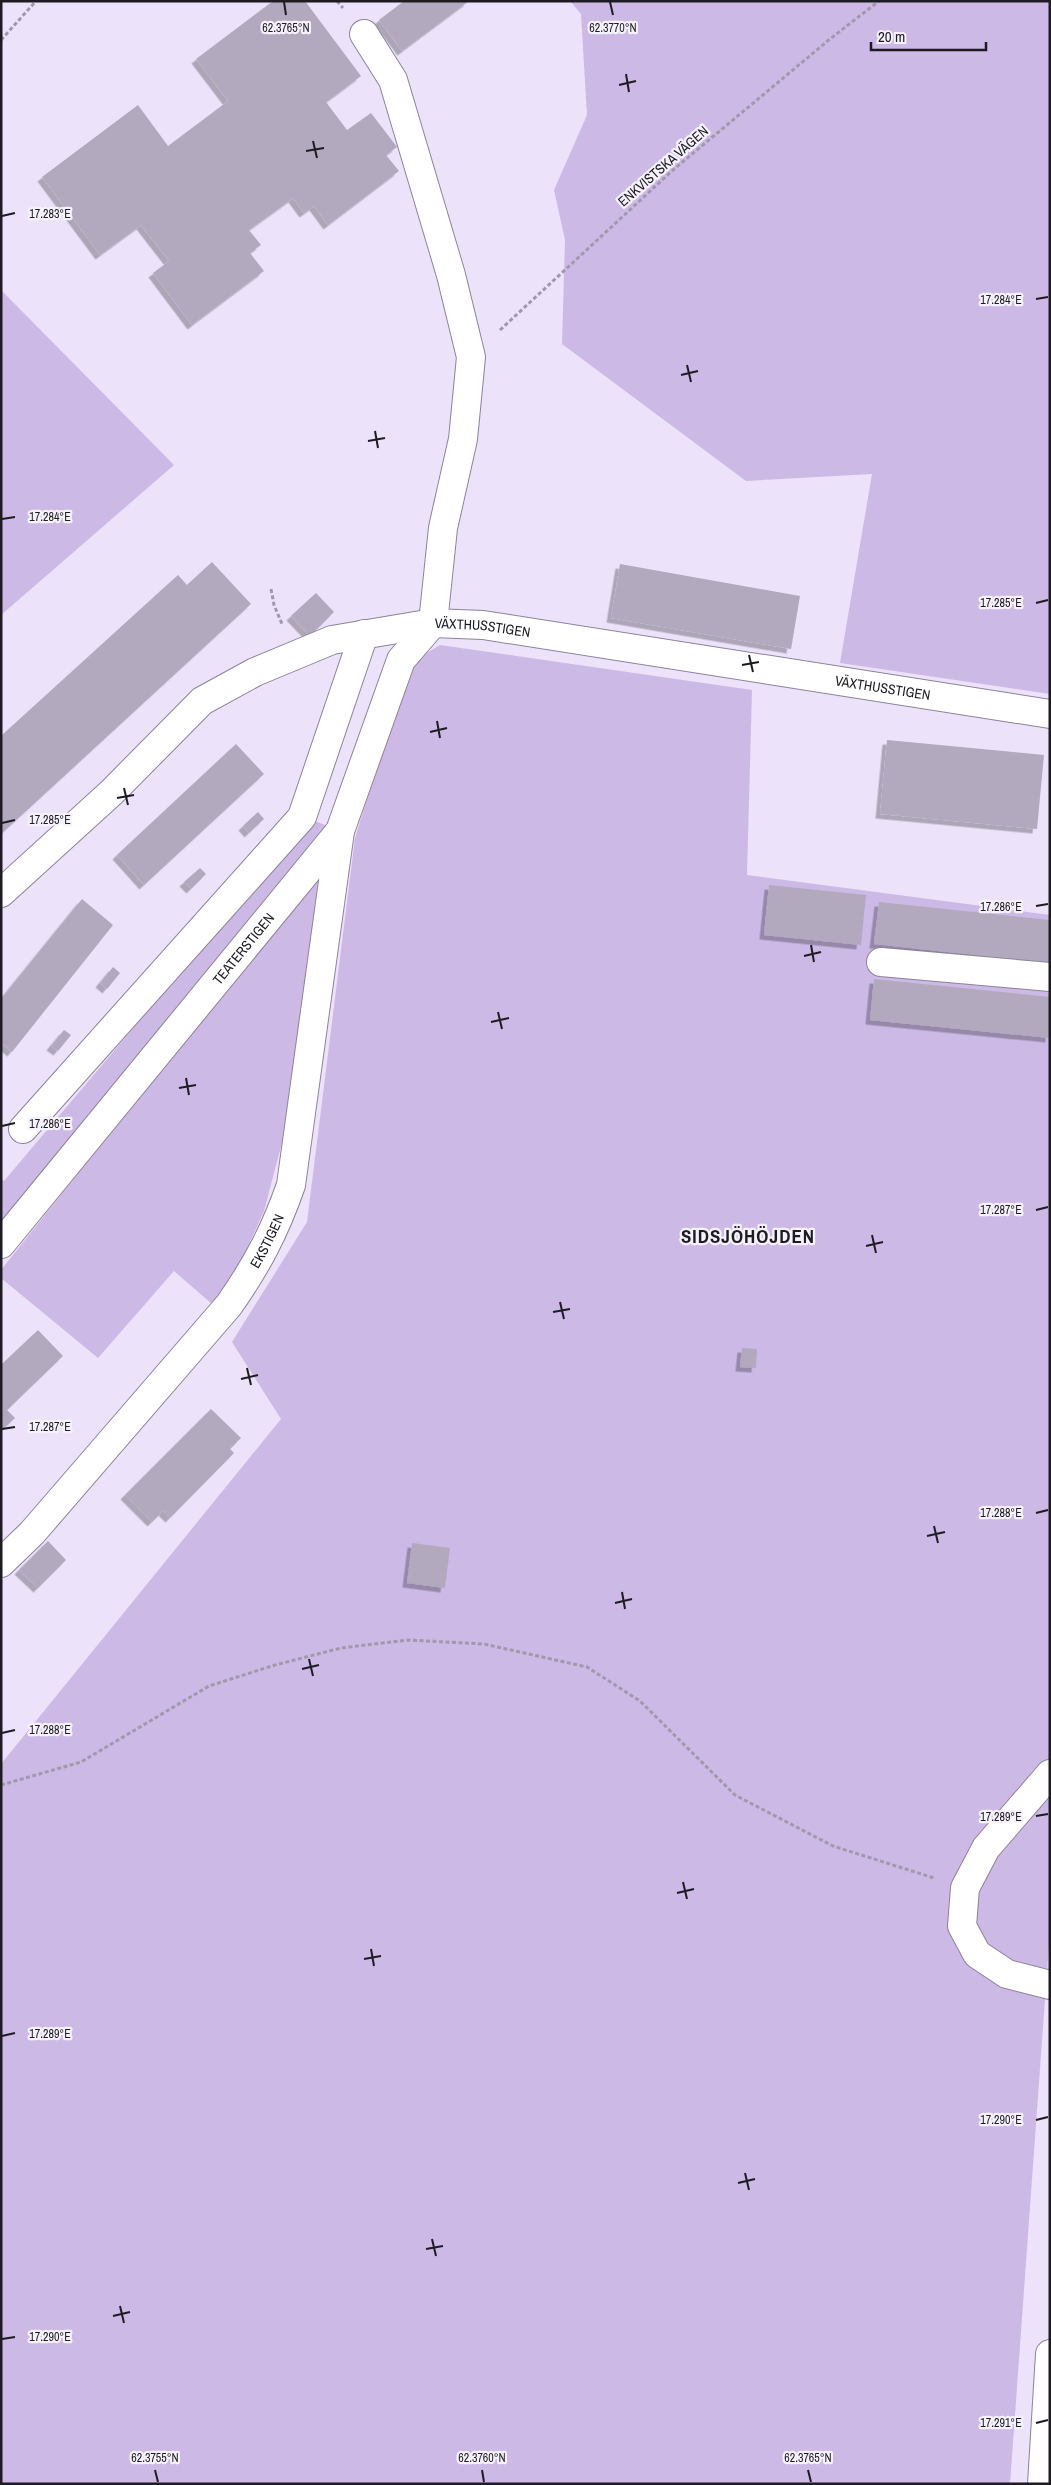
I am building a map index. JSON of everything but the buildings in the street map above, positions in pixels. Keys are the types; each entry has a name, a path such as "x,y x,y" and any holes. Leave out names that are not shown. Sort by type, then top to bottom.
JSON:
{"street":[{"path":"364,34 393,80 451,275 471,357 463,439 443,528 433,623"},
{"name":"VÄXTHUSSTIGEN","path":"1,893 112,792 202,701 255,672 332,640 364,634 433,623 483,625 1050,714"},
{"name":"TEATERSTIGEN","path":"1,1244 340,831 401,660 433,623"},
{"path":"23,1129 302,816 364,634"},
{"path":"302,816 340,831"},
{"name":"EKSTIGEN","path":"1,1563 32,1532 229,1305 255,1268 271,1238 291,1185 340,831"},
{"path":"881,962 1050,977"},
{"path":"1050,1774 986,1848 965,1888 962,1926 977,1954 1007,1974 1050,1985"},
{"path":"1042,2484 1050,2354"}],"path":[{"path":"1,40 36,1"},
{"name":"ENKVISTSKA VÄGEN","path":"471,357 673,170 878,1"},
{"path":"1,1785 81,1762 209,1686 275,1665 341,1648 408,1640 484,1644 587,1667 640,1701 735,1795 833,1846 965,1888"}],"shaded area":[{"path":"570,1 1050,1 1050,694 840,663 872,474 746,481 562,344 565,240 554,190 587,115 581,14"},
{"path":"1,290 174,465 1,615"},
{"path":"440,645 752,690 747,875 1050,915 1050,1930 1010,2484 1,2484 1,1764 281,1419 232,1342 307,1222 355,838 409,664"},
{"path":"310,819 340,831 1,1246 1,1179 4,1181"},
{"path":"319,871 299,1043 283,1139 264,1211 237,1271 212,1304 174,1271 98,1358 1,1278 1,1270"}],"district":[{"name":"SIDSJÖHÖJDEN","path":"748,1236"}]}
